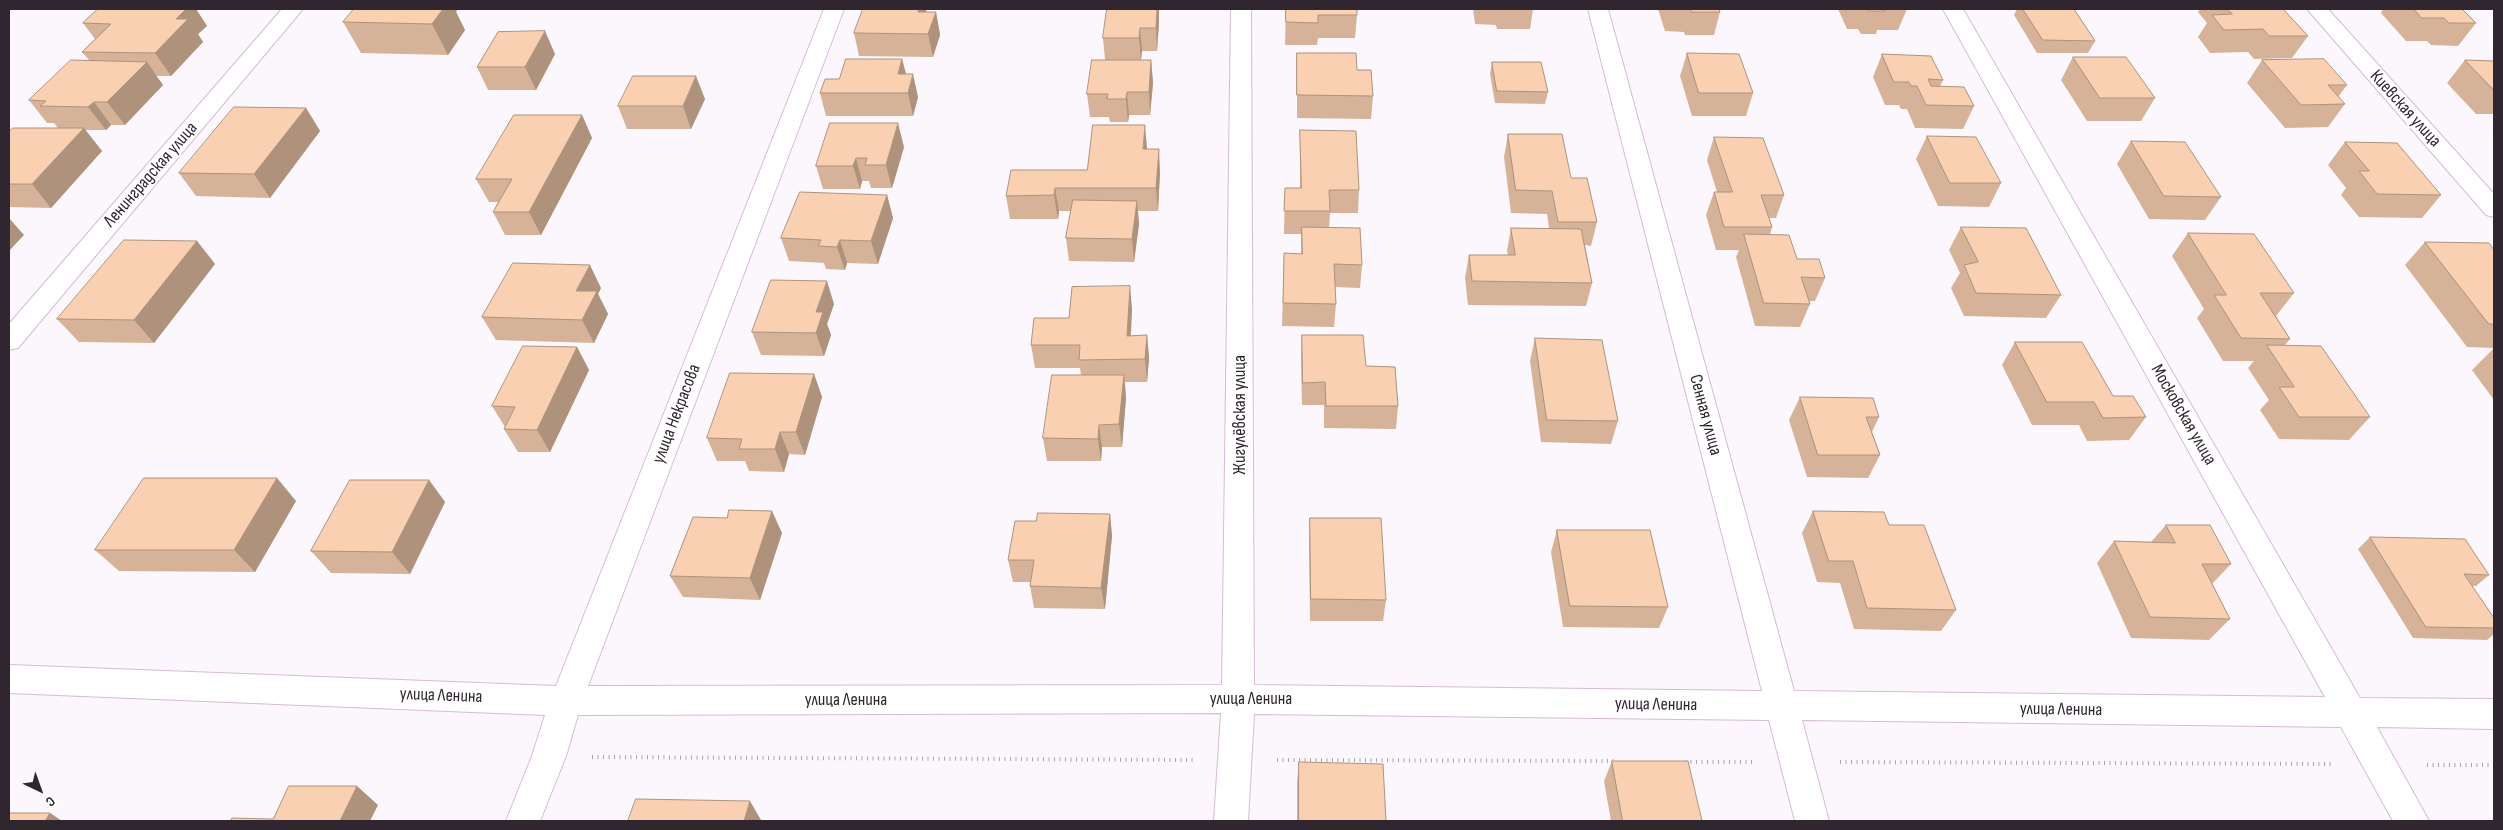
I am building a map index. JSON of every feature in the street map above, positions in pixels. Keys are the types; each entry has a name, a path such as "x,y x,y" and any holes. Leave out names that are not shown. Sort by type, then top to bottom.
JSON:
{"street":[{"name":"Ленинградская улица","path":"9,341 293,9"},
{"name":"улица Некрасова","path":"523,821 549,756 566,701 834,9"},
{"name":"Жигулёвская улица","path":"1231,821 1238,699 1241,9"},
{"name":"Сенная улица","path":"1598,9 1812,821"},
{"name":"Московская улица","path":"1954,9 2412,821"},
{"name":"Киевская улица","path":"2317,9 2494,209"},
{"name":"улица Ленина","path":"9,679 566,701 1238,699 2494,714"}],"path":[{"path":"549,756 1620,761"},
{"path":"1679,762 2494,765"}],"building":[{"path":"98,9 186,9 176,19 188,19 155,53 82,52 111,24 83,23"},
{"path":"354,9 443,9 432,24 343,22"},
{"path":"863,9 919,9 918,12 936,12 928,34 854,33"},
{"path":"1107,9 1157,9 1156,28 1140,28 1139,38 1103,38"},
{"path":"1286,9 1357,9 1357,15 1318,15 1318,23 1286,22"},
{"path":"1690,9 1719,9 1720,12 1692,12"},
{"path":"1868,9 1883,9 1885,11 1869,11"},
{"path":"2023,9 2074,9 2095,41 2043,40"},
{"path":"2227,9 2283,9 2308,36 2269,36 2263,29 2224,30 2212,15 2232,14"},
{"path":"2414,9 2462,9 2476,23 2449,23 2444,18 2422,18"},
{"path":"545,31 525,67 477,67 498,32"},
{"path":"1297,53 1356,53 1357,70 1371,70 1373,96 1297,95"},
{"path":"1687,53 1739,54 1753,93 1699,93"},
{"path":"1882,54 1931,56 1943,80 1928,79 1931,86 1964,87 1974,106 1926,105 1917,86 1911,86 1909,82 1894,82"},
{"path":"2073,57 2126,57 2155,98 2100,98"},
{"path":"846,59 902,59 898,74 913,74 908,93 820,93 825,79 839,79"},
{"path":"2324,59 2347,85 2328,85 2345,104 2301,105 2262,60"},
{"path":"71,60 147,62 107,102 94,102 88,107 40,106 46,101 29,100"},
{"path":"1092,60 1151,60 1149,92 1127,92 1126,99 1107,99 1108,94 1087,94"},
{"path":"2465,60 2494,61 2494,90"},
{"path":"1492,62 1541,62 1548,92 1497,91"},
{"path":"633,76 696,76 683,106 618,106"},
{"path":"234,107 306,108 254,174 179,173"},
{"path":"514,115 582,115 529,212 493,212 512,179 476,179"},
{"path":"830,123 898,123 886,165 865,165 867,158 856,158 853,166 816,166"},
{"path":"1093,125 1145,125 1143,149 1159,149 1156,188 1055,188 1054,195 1006,196 1011,170 1087,170"},
{"path":"13,128 84,128 32,184 9,184 9,132"},
{"path":"1300,130 1356,131 1359,190 1329,190 1330,211 1284,211 1285,188 1301,188"},
{"path":"1508,134 1562,134 1571,178 1587,178 1597,222 1558,222 1552,191 1516,190"},
{"path":"1927,136 1976,137 2001,183 1950,183"},
{"path":"1714,137 1763,138 1784,195 1761,195 1772,227 1724,227 1714,192 1732,192"},
{"path":"2131,141 2185,142 2221,197 2164,196"},
{"path":"2345,142 2397,143 2441,195 2377,194 2359,171 2369,171"},
{"path":"800,192 887,195 871,241 840,240 837,247 818,246 821,240 781,238"},
{"path":"1073,200 1137,201 1132,239 1066,238"},
{"path":"1302,227 1360,228 1362,265 1334,264 1336,304 1283,303 1284,253 1302,254"},
{"path":"1961,227 2026,228 2061,295 1976,293 1964,265 1978,262"},
{"path":"1511,228 1581,229 1592,283 1472,281 1469,255 1515,255"},
{"path":"2188,233 2254,234 2294,293 2260,293 2290,339 2241,338 2214,295 2226,295"},
{"path":"1744,234 1789,235 1797,259 1819,259 1825,278 1801,277 1810,304 1764,303"},
{"path":"124,240 197,241 134,320 57,319"},
{"path":"2425,242 2489,243 2494,250 2494,324 2489,324"},
{"path":"513,263 590,265 576,291 597,291 582,320 482,317"},
{"path":"771,280 827,281 816,312 823,312 816,333 752,332"},
{"path":"1130,286 1127,336 1147,335 1145,359 1079,360 1080,345 1031,345 1034,318 1069,318 1072,287"},
{"path":"1302,335 1363,335 1366,366 1395,367 1398,406 1326,406 1325,382 1303,383"},
{"path":"1535,338 1602,340 1618,421 1547,420"},
{"path":"2015,342 2082,342 2113,396 2133,396 2146,417 2103,418 2094,402 2047,402"},
{"path":"2267,345 2321,346 2370,417 2299,417 2279,387 2294,387"},
{"path":"523,346 577,347 537,430 504,429 515,407 492,406"},
{"path":"730,373 814,374 796,432 780,432 775,449 739,449 742,439 707,438"},
{"path":"1052,375 1124,375 1119,424 1099,425 1098,439 1043,438"},
{"path":"1800,397 1873,398 1879,417 1866,417 1880,455 1818,455"},
{"path":"144,478 277,478 234,550 95,550"},
{"path":"350,480 429,480 392,552 311,551"},
{"path":"729,510 772,511 750,578 670,576 693,517 727,518"},
{"path":"1813,511 1884,512 1889,525 1924,525 1956,610 1867,608 1853,561 1829,561"},
{"path":"1038,513 1110,514 1101,588 1030,586 1034,560 1008,560 1015,521 1036,521"},
{"path":"1310,518 1381,518 1386,600 1311,599"},
{"path":"2166,525 2210,525 2231,564 2202,564 2230,619 2150,617 2114,541 2175,543"},
{"path":"1557,530 1650,530 1668,607 1570,606"},
{"path":"2370,537 2465,539 2489,575 2464,574 2494,618 2494,628 2426,627"},
{"path":"1612,761 1688,761 1702,821 1623,821"},
{"path":"1299,762 1383,764 1386,821 1299,821"},
{"path":"289,786 357,786 340,821 230,821 232,818 273,819"},
{"path":"636,799 750,801 744,821 628,821"},
{"path":"9,813 50,813 45,821 9,821"}]}
